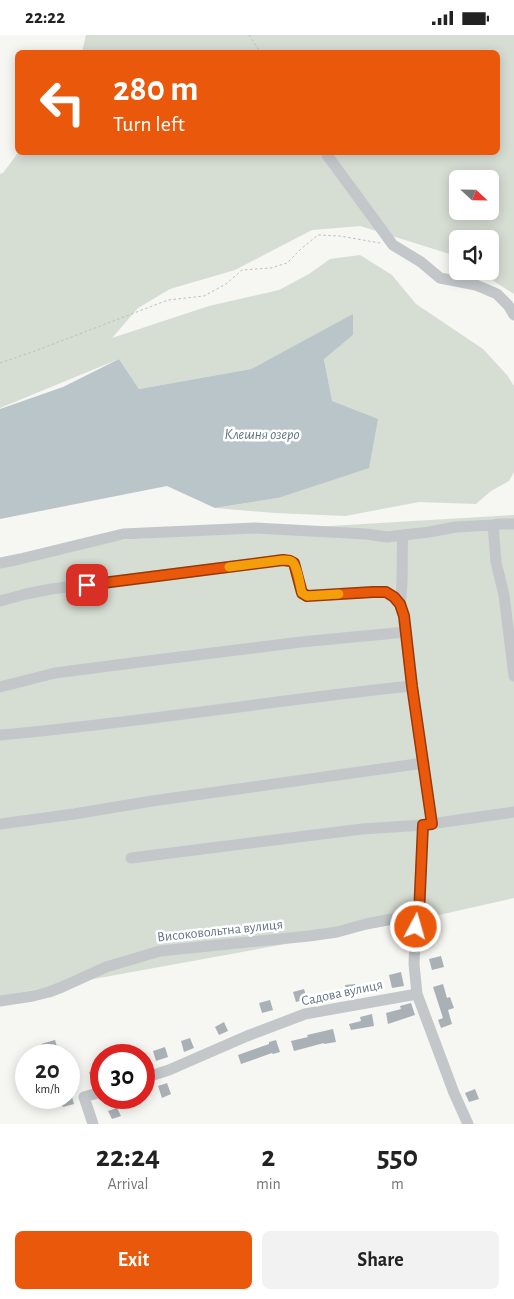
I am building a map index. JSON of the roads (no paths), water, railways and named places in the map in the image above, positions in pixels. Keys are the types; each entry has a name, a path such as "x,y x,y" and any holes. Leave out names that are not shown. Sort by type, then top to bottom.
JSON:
{"street":[{"path":"327,155 393,245 421,262 440,278 476,285 497,294 508,305 514,315"},
{"path":"0,563 123,534 255,528 366,534 387,537 456,527 514,524"},
{"path":"493,525 496,562 504,595 514,676"},
{"path":"400,604 403,535"},
{"path":"0,601 51,589 283,560 294,563 302,593 307,596 386,592 394,597 400,604 404,616 412,686 424,763 428,824 419,914 414,940 417,994 454,1093 468,1124"},
{"path":"0,687 55,673 301,642 406,632"},
{"path":"0,735 66,730 412,686"},
{"path":"0,824 214,791 424,763"},
{"path":"131,858 362,829 428,824 514,811"},
{"name":"Високовольтна вулиця","path":"0,1001 49,992 106,967 160,951 309,936 419,914"},
{"name":"Садова вулиця","path":"155,1074 305,1014 417,994"},
{"path":"90,1095 84,1097 93,1124"}],"water":[{"name":"Клешня озеро","path":"353,314 353,335 324,359 332,401 378,419 369,468 278,498 215,508 167,486 0,519 0,409 63,387 119,359 139,389 251,369"}]}
